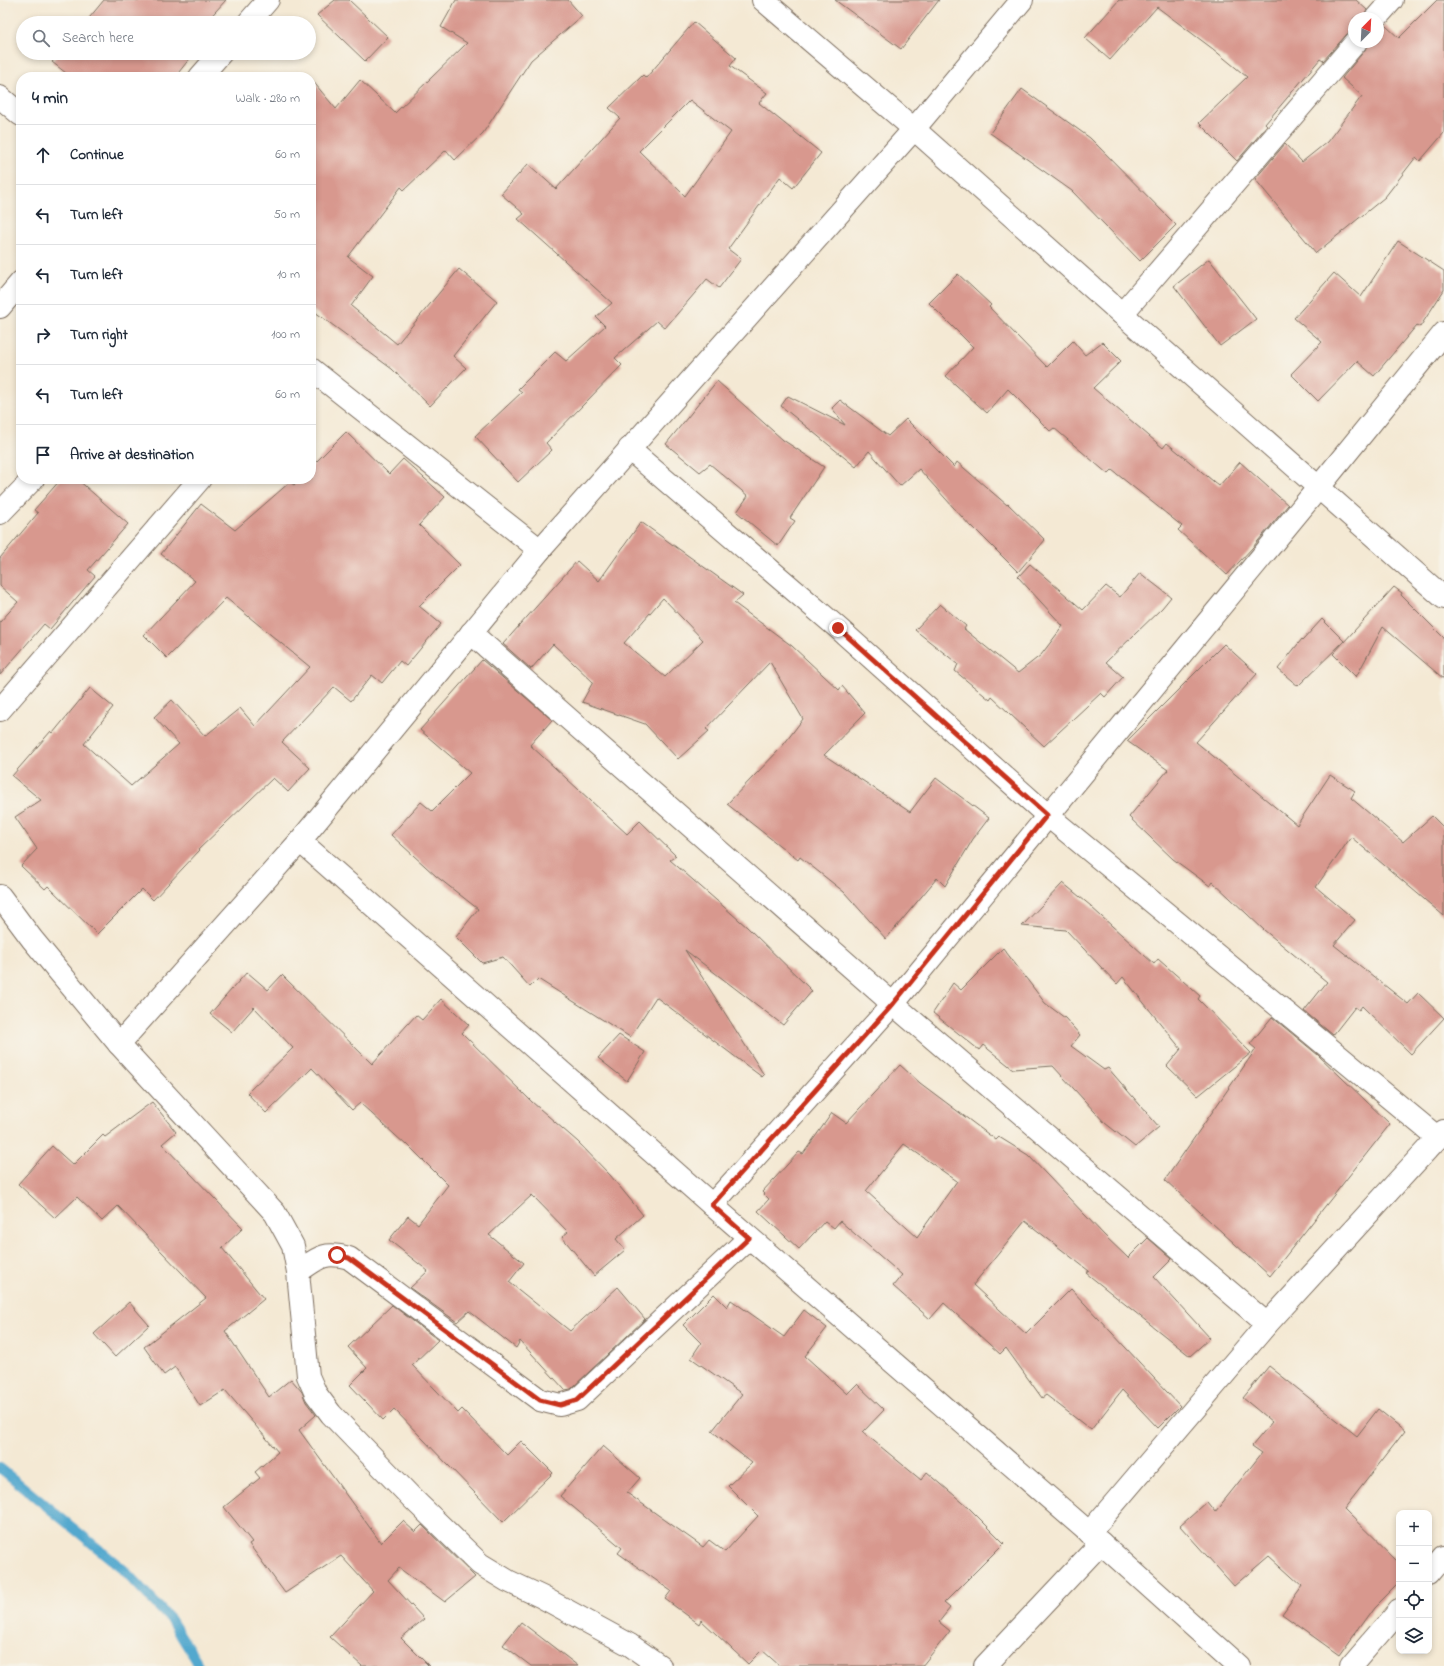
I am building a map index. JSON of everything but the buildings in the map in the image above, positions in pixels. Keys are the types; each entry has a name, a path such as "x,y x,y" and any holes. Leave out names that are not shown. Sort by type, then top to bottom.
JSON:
{"street":[{"path":"254,16 268,0"},
{"path":"764,0 914,129 1444,598"},
{"path":"119,1044 300,841 540,550 914,129 1022,0"},
{"path":"1381,12 1392,0"},
{"path":"1122,314 1351,48"},
{"path":"204,72 215,60"},
{"path":"0,97 16,111"},
{"path":"0,307 16,288"},
{"path":"712,1205 893,1004 1444,333"},
{"path":"316,372 540,550"},
{"path":"629,449 838,628 1047,815 1441,1135 1266,1324 1095,1538 985,1666"},
{"path":"0,513 28,484"},
{"path":"0,710 196,484"},
{"path":"471,633 893,1004 1266,1324"},
{"path":"300,841 749,1238 1095,1538 1238,1666"},
{"path":"0,896 32,939 119,1044 276,1214 293,1246 298,1272 308,1376 316,1394 331,1414 411,1497 480,1564 508,1581 542,1597 630,1645 660,1666"},
{"path":"298,1272 323,1255 337,1255 349,1258 540,1400 560,1405 577,1400 749,1238"},
{"path":"1432,1571 1444,1557"},
{"path":"1350,1666 1396,1613"}],"waterway":[{"path":"0,1468 123,1569 171,1620 196,1660 198,1666"}],"route":[{"path":"337,1255 349,1258 540,1400 560,1405 577,1400 749,1238 712,1205 893,1004 1047,815 838,628"}]}
